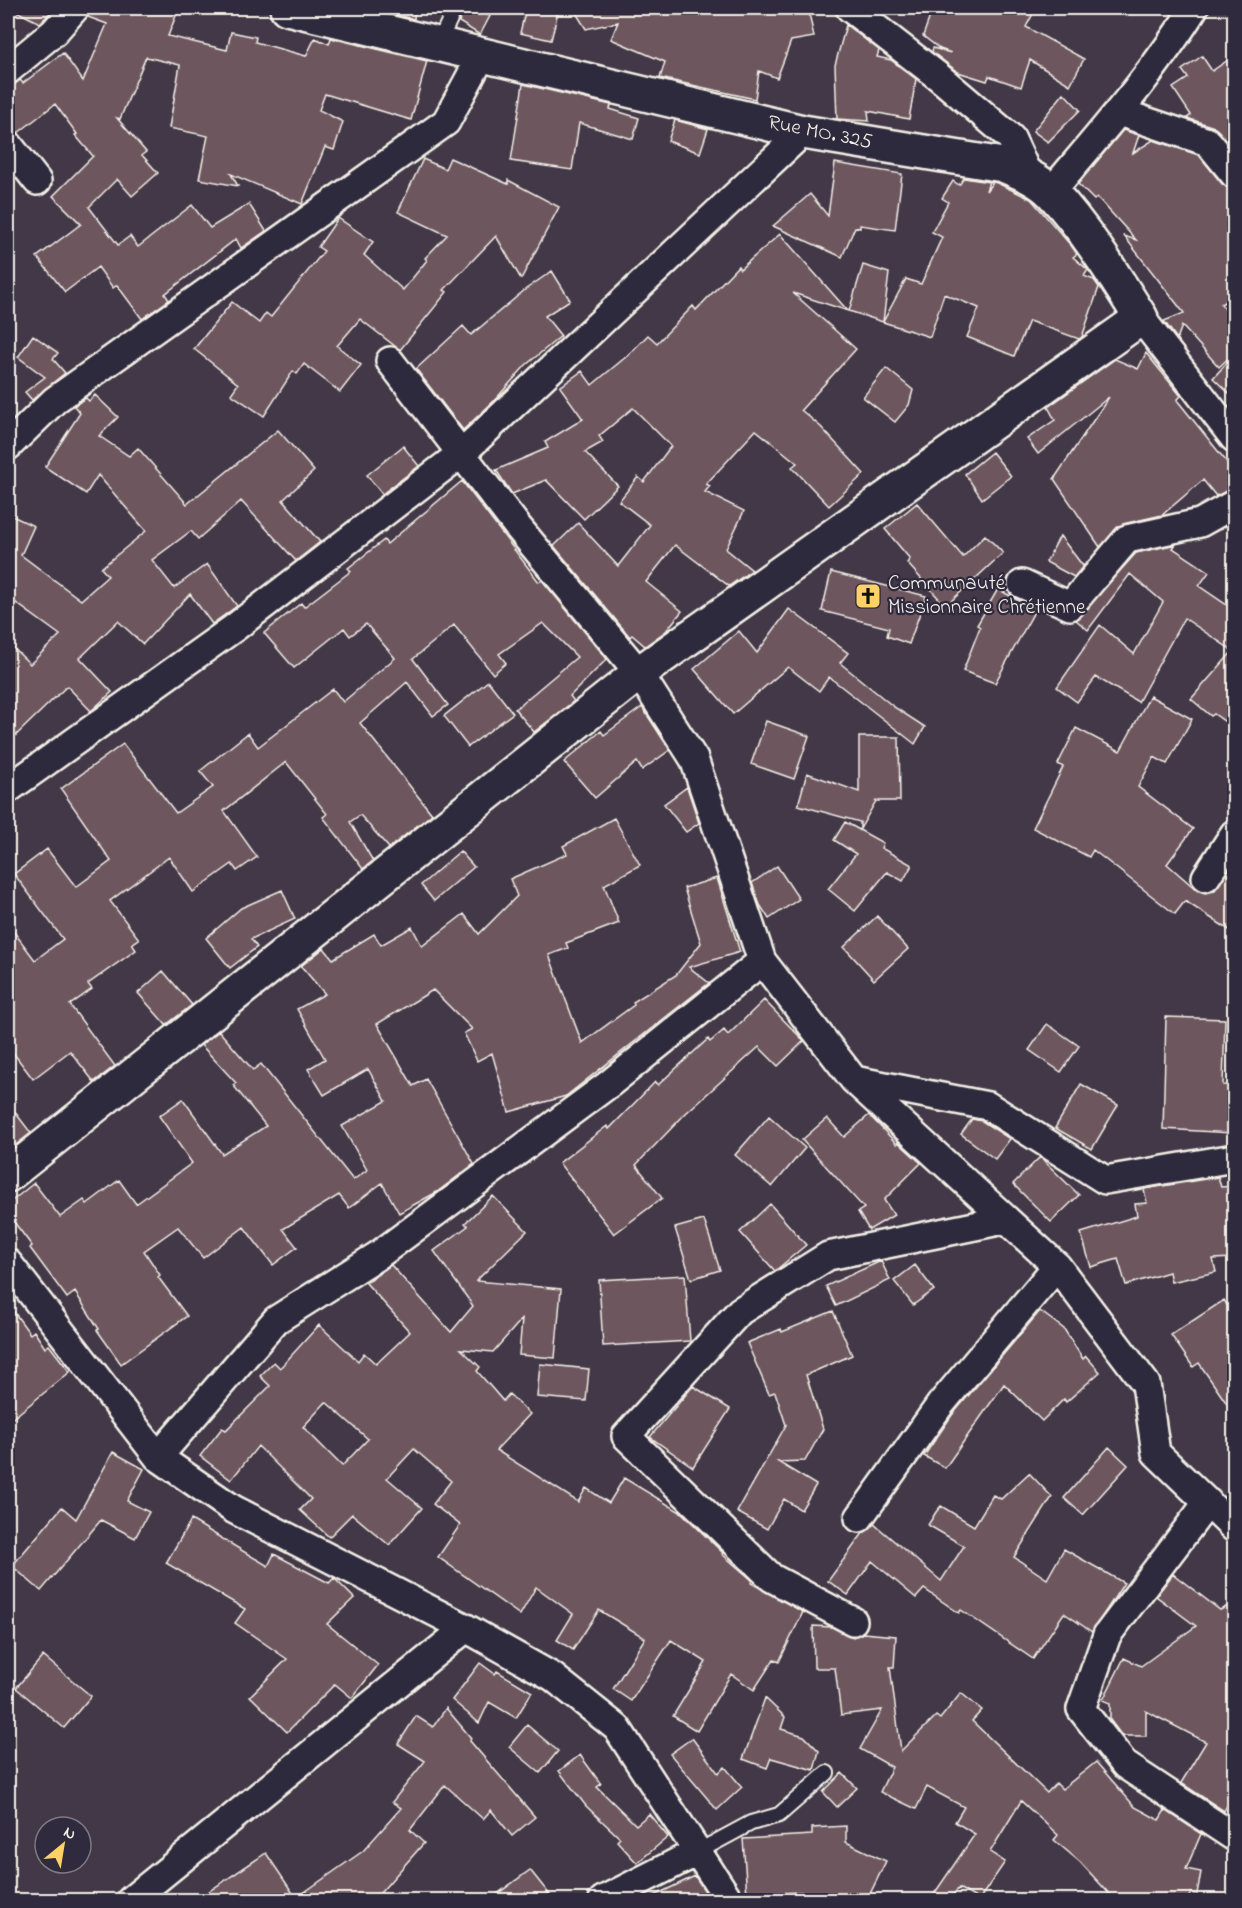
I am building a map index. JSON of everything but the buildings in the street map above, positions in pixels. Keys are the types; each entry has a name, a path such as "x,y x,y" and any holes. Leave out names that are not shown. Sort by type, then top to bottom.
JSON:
{"street":[{"path":"8,70 54,32 75,8"},
{"name":"Rue MO. 325","path":"287,8 803,132 1003,165 1040,183"},
{"path":"850,8 939,77 1011,138 1040,183 1116,278 1141,318 1234,438"},
{"path":"1040,183 1119,112 1174,40 1194,8"},
{"path":"8,446 55,400 446,122 482,55"},
{"path":"1119,112 1208,142 1234,174"},
{"path":"8,789 234,628 462,453 803,132"},
{"path":"8,144 38,181"},
{"path":"8,1175 639,673 1141,318"},
{"path":"390,361 517,526 639,673 694,759 762,962 854,1080 1004,1220 1057,1266 1146,1384 1156,1454 1234,1528"},
{"path":"1022,584 1070,606 1127,539 1200,522 1234,504"},
{"path":"1206,877 1234,834"},
{"path":"158,1457 276,1320 377,1256 609,1084 762,962"},
{"path":"854,1080 988,1106 1105,1180 1234,1158"},
{"path":"853,1621 772,1578 626,1436 740,1311 828,1256 1004,1220"},
{"path":"8,1263 158,1457 233,1509 466,1628 553,1677 617,1728 729,1900"},
{"path":"859,1518 939,1405 1057,1266"},
{"path":"1208,1502 1107,1635 1081,1709 1125,1765 1234,1837"},
{"path":"131,1900 466,1628"},
{"path":"603,1900 699,1851"}],"lane":[{"path":"438,45 456,8"},
{"path":"699,1851 751,1823 779,1815 827,1773"}],"place":[{"name":"Communauté Missionnaire Chrétienne","path":"868,596"}]}
